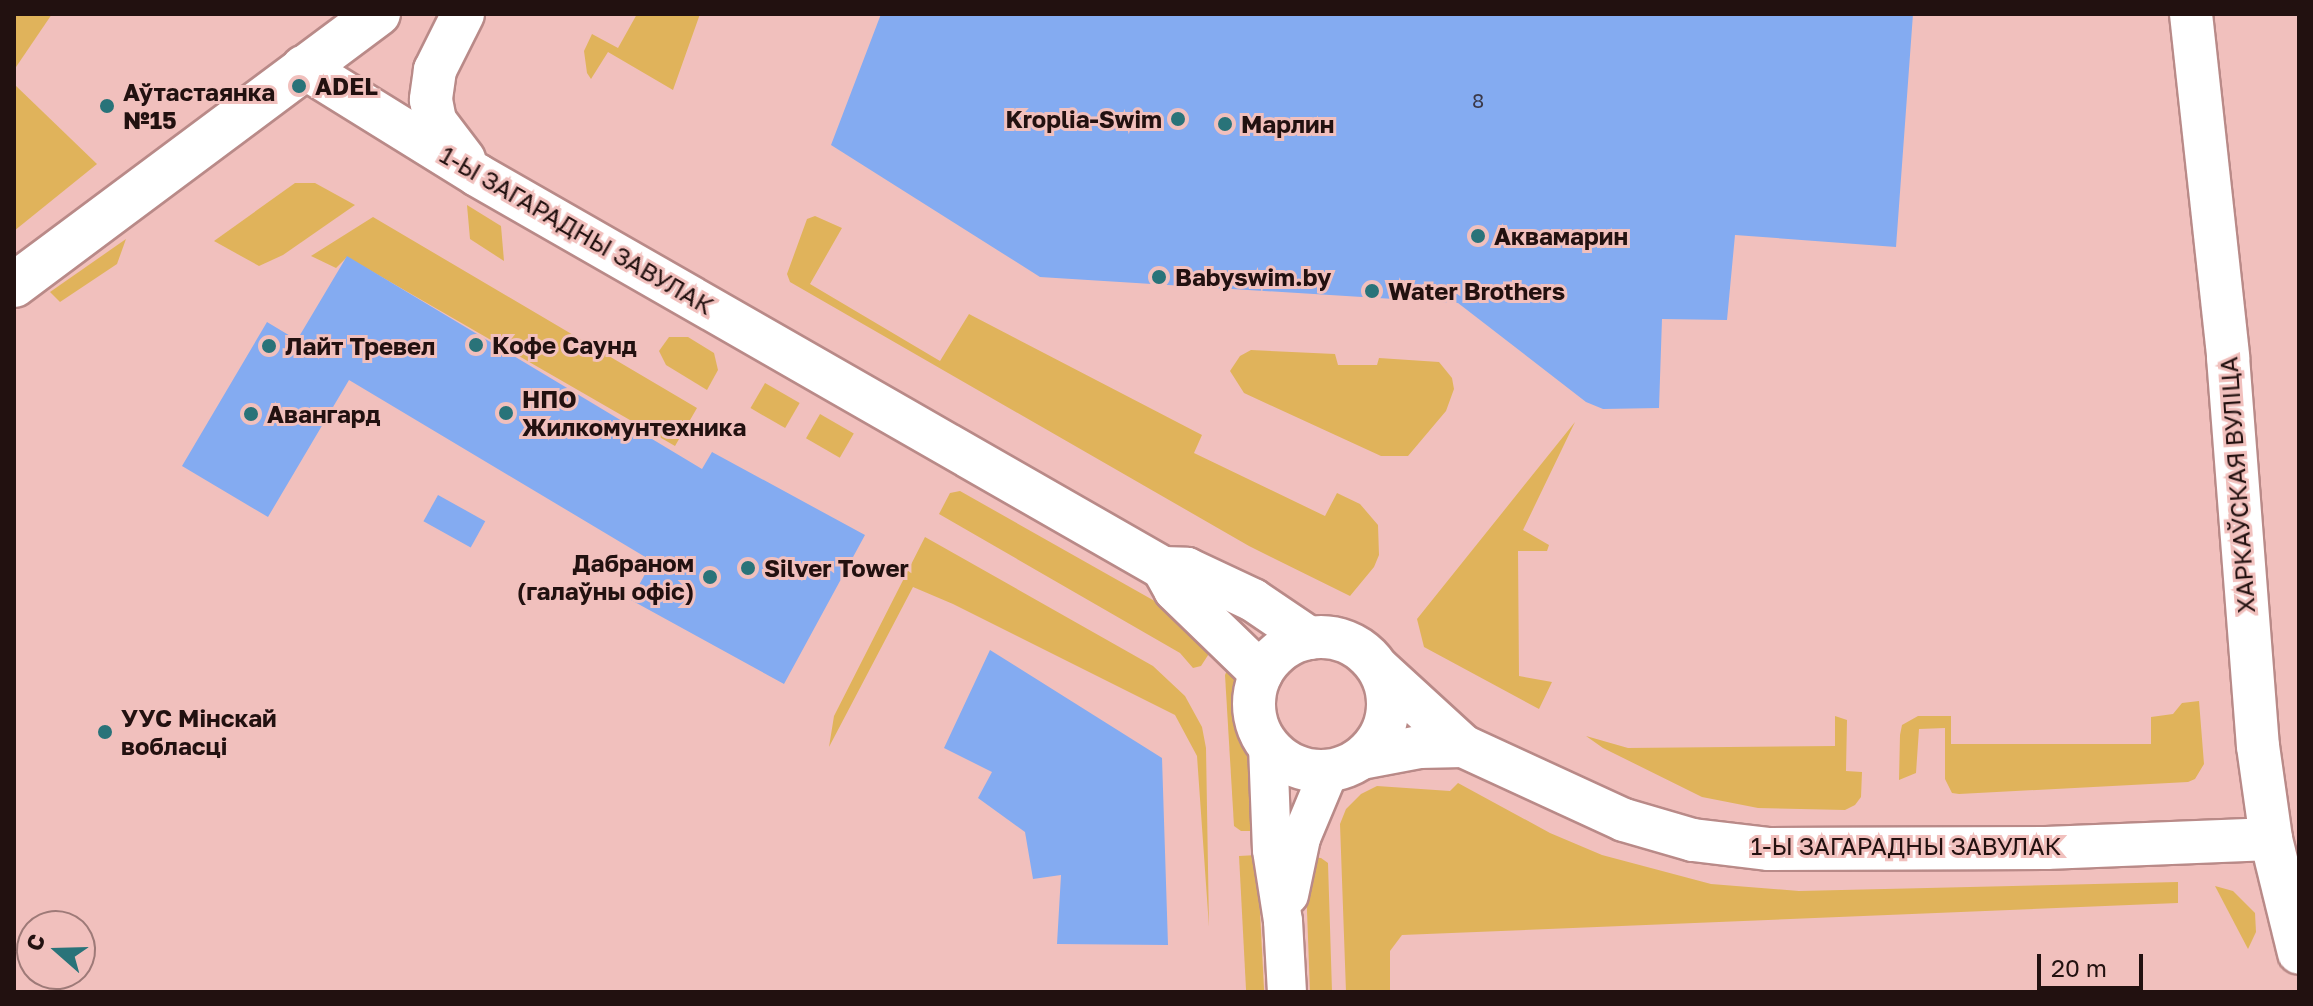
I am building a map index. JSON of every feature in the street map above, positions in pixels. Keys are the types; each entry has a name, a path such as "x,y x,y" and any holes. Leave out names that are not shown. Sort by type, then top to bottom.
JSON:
{"main road":[{"path":"15,284 378,14"},
{"path":"463,14 435,70 431,100 435,121 477,175"},
{"name":"ХАРКАЎСКАЯ ВУЛІЦА","path":"2191,14 2228,357 2252,687 2271,839 2299,953"},
{"name":"1-Ы ЗАГАРАДНЫ ЗАВУЛАК","path":"303,67 477,175 1163,568 1187,569 1253,600 1309,638"},
{"name":"1-Ы ЗАГАРАДНЫ ЗАВУЛАК","path":"1163,568 1175,590 1261,673"},
{"path":"1309,638 1341,639 1355,645 1379,669 1386,685 1387,718 1373,747 1346,764 1295,766 1268,746 1260,733 1254,703 1261,673 1281,650 1309,638"},
{"name":"1-Ы ЗАГАРАДНЫ ЗАВУЛАК","path":"1379,669 1463,746 1624,820 1693,840 1769,849 2046,848 2271,839"},
{"name":"1-Ы ЗАГАРАДНЫ ЗАВУЛАК","path":"1346,764 1419,747 1463,746"}],"street":[{"path":"1268,746 1272,850 1283,921 1287,992"},
{"path":"1283,921 1301,838 1346,764"}],"shaded area":[{"path":"14,14 52,14 14,70"},
{"path":"637,14 700,14 673,90 608,52 591,79 587,73 584,51 592,34 618,48"},
{"path":"14,84 97,164 14,231"},
{"path":"295,183 315,183 355,205 283,255 259,266 214,241"},
{"path":"467,205 501,226 504,261 470,239"},
{"path":"815,216 842,228 810,284 940,361 969,314 1202,435 1194,453 1325,516 1337,493 1360,504 1378,525 1379,555 1374,567 1350,596 1249,546 790,282 787,274 807,219"},
{"path":"373,217 697,408 675,446 347,257 336,268 311,256"},
{"path":"126,239 117,264 60,302 50,292"},
{"path":"669,337 688,337 714,353 718,370 707,390 666,365 659,351"},
{"path":"1251,350 1335,354 1338,365 1377,365 1379,358 1439,362 1452,378 1454,389 1446,411 1408,456 1381,456 1244,393 1230,371 1240,356"},
{"path":"765,383 800,403 785,428 750,408"},
{"path":"820,414 854,433 840,458 806,438"},
{"path":"1575,422 1523,530 1549,545 1547,551 1518,551 1519,676 1552,682 1539,709 1424,647 1417,619"},
{"path":"960,491 1206,630 1216,643 1201,666 1193,668 1180,653 939,514 950,493"},
{"path":"925,537 1153,666 1185,696 1202,727 1206,748 1209,927 1197,756 1175,715 953,604 913,587 829,747 834,716"},
{"path":"1230,663 1246,695 1253,831 1241,831 1234,826 1225,675"},
{"path":"2199,701 2204,764 2195,779 2188,782 1952,793 1945,779 1945,728 1919,729 1916,773 1899,780 1902,725 1918,716 1951,716 1951,744 2151,744 2151,717 2173,714 2182,703"},
{"path":"1835,716 1847,720 1846,771 1862,772 1861,797 1855,805 1845,810 1758,808 1702,797 1603,748 1586,736 1628,748 1835,746"},
{"path":"1458,783 1550,833 1602,855 1711,884 1799,891 2178,882 2178,903 1402,935 1390,951 1390,992 1346,992 1340,824 1346,809 1361,794 1377,786 1450,791"},
{"path":"1257,855 1264,992 1246,992 1239,856"},
{"path":"1305,857 1321,858 1328,863 1332,992 1310,992"},
{"path":"2215,886 2233,891 2255,913 2256,932 2248,949"}],"building":[{"path":"881,14 1913,14 1896,247 1735,235 1727,320 1662,319 1659,408 1603,409 1586,402 1458,303 1040,277 831,145"},
{"name":"НПО Жилкомунтехника","path":"347,256 702,469 712,452 865,535 784,684 631,600 652,561 349,380 268,517 182,466 267,322 297,340"},
{"path":"438,495 485,521 471,547 423,521"},
{"path":"990,650 1162,758 1168,945 1057,944 1061,875 1033,879 1025,832 978,798 992,772 944,748"}],"place":[{"name":"ADEL","path":"299,86"},
{"name":"Аўтастаянка №15","path":"107,106"},
{"name":"Kroplia-Swim","path":"1178,119"},
{"name":"Марлин","path":"1225,124"},
{"name":"Аквамарин","path":"1478,236"},
{"name":"Babyswim.by","path":"1159,277"},
{"name":"Water Brothers","path":"1372,291"},
{"name":"Кофе Саунд","path":"476,345"},
{"name":"Лайт Тревел","path":"269,346"},
{"name":"НПО Жилкомунтехника","path":"506,413"},
{"name":"Авангард","path":"251,414"},
{"name":"Silver Tower","path":"748,568"},
{"name":"Дабраном (галаўны офіс)","path":"710,577"},
{"name":"УУС Мінскай вобласці","path":"105,732"}]}
